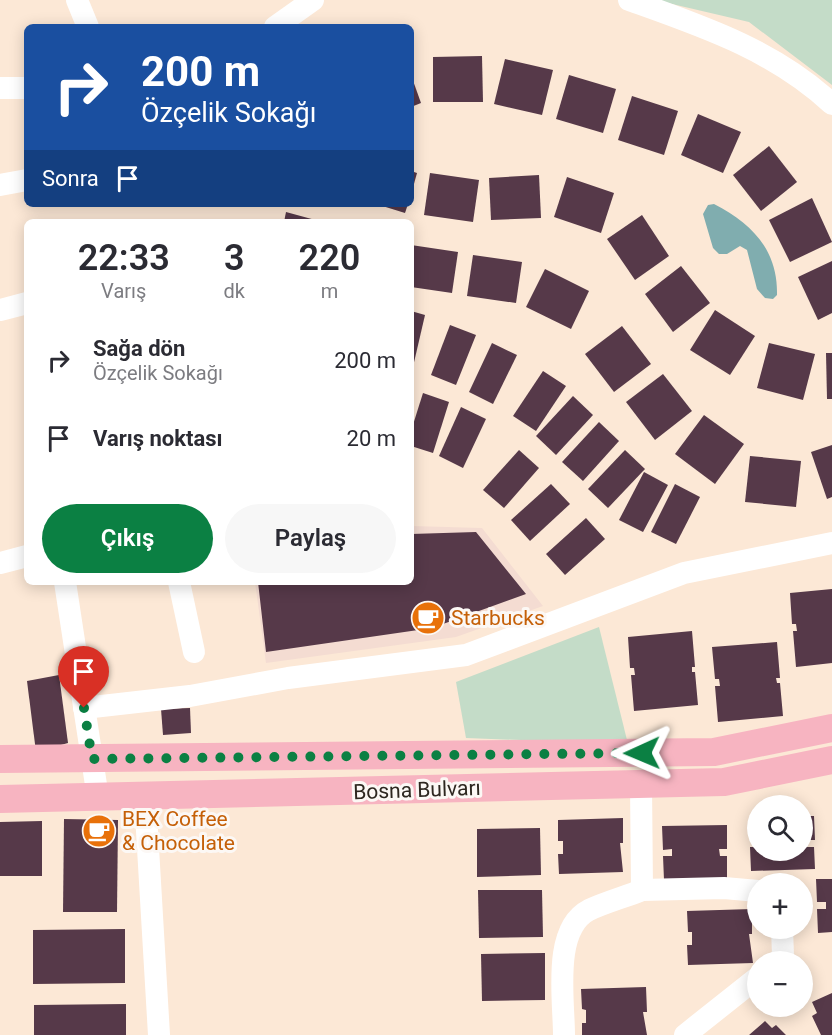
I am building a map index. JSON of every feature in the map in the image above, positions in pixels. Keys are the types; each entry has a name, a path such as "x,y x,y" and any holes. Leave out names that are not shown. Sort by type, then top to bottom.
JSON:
{"main road":[{"name":"Bosna Bulvarı","path":"0,759 714,752 832,728"},
{"name":"Bosna Bulvarı","path":"0,799 724,782 832,760"}],"street":[{"path":"77,0 86,24"},
{"path":"279,24 313,0"},
{"path":"629,0 705,27 765,55 806,80 832,104"},
{"path":"0,87 24,88"},
{"path":"0,183 24,180"},
{"path":"0,310 24,304"},
{"path":"84,708 190,696 288,678 466,655 684,573 832,543"},
{"path":"1,562 24,557"},
{"path":"65,585 98,798"},
{"path":"180,585 194,652"},
{"path":"641,784 642,890"},
{"path":"145,797 159,1035"},
{"path":"564,1035 564,950 569,929 587,911 642,890 724,888 747,890"},
{"path":"685,1035 747,986"}],"shaded area":[{"path":"414,526 482,528 543,606 456,637 266,663 255,585 414,585"}],"green space":[{"path":"655,0 832,0 832,85 749,22"},
{"path":"599,627 628,744 466,738 456,682"}],"water":[{"path":"714,204 740,220 760,240 768,252 776,279 777,295 773,299 765,298 757,289 747,250 740,246 727,254 719,254 713,248 703,214 708,205"}],"building":[{"path":"482,56 483,102 433,102 433,57"},
{"path":"505,59 553,70 542,115 494,104"},
{"path":"569,75 616,89 603,133 556,119"},
{"path":"414,83 421,103 414,106"},
{"path":"632,96 678,111 664,155 618,140"},
{"path":"698,114 741,132 723,173 681,155"},
{"path":"769,146 797,182 761,211 733,175"},
{"path":"430,173 479,180 473,222 424,215"},
{"path":"539,175 541,218 491,220 489,178"},
{"path":"567,177 614,193 601,233 554,217"},
{"path":"812,198 832,242 790,262 769,220"},
{"path":"386,207 407,207 405,213"},
{"path":"286,212 312,219 285,219"},
{"path":"642,215 669,256 635,280 607,239"},
{"path":"414,245 458,252 452,293 414,287"},
{"path":"473,255 522,262 516,303 467,296"},
{"path":"832,261 832,313 818,320 798,277"},
{"path":"681,266 710,303 673,332 645,294"},
{"path":"545,269 589,291 571,329 526,307"},
{"path":"715,310 755,336 730,375 690,350"},
{"path":"414,312 425,315 414,362"},
{"path":"450,325 476,335 456,385 431,375"},
{"path":"622,326 651,364 614,392 585,354"},
{"path":"492,343 517,355 493,404 469,392"},
{"path":"769,343 815,354 803,400 757,388"},
{"path":"826,353 832,353 832,399 827,399"},
{"path":"543,371 566,386 536,431 513,416"},
{"path":"663,374 692,411 655,440 626,402"},
{"path":"423,393 449,402 433,453 414,447 414,422"},
{"path":"573,396 593,415 556,455 536,436"},
{"path":"461,407 486,419 463,468 439,456"},
{"path":"704,415 744,444 715,484 675,454"},
{"path":"599,422 619,441 583,481 562,462"},
{"path":"832,445 832,497 827,499 811,452"},
{"path":"519,450 539,468 504,508 483,490"},
{"path":"625,450 645,469 608,508 588,489"},
{"path":"750,456 801,461 796,507 745,502"},
{"path":"644,472 668,485 643,532 619,520"},
{"path":"551,484 570,504 530,541 511,520"},
{"path":"675,484 700,497 676,544 651,532"},
{"path":"586,518 605,539 565,575 546,554"},
{"path":"476,532 526,594 432,628 266,652 258,585 414,585 414,534"},
{"path":"832,589 832,663 796,667 793,631 797,631 796,624 792,624 790,593"},
{"path":"692,631 695,667 692,667 692,672 695,672 698,705 634,711 631,675 635,675 634,668 630,668 628,637"},
{"path":"777,642 780,678 776,678 777,683 780,683 783,716 718,722 715,686 720,686 719,679 715,679 712,647"},
{"path":"59,675 68,743 36,752 27,681"},
{"path":"190,708 191,733 163,735 161,709"},
{"path":"813,816 814,816 815,840 813,840"},
{"path":"623,818 623,843 620,843 623,872 559,874 558,854 563,854 563,841 558,841 558,820"},
{"path":"64,819 118,820 117,912 63,912"},
{"path":"42,821 42,876 0,876 0,822"},
{"path":"727,825 727,849 719,849 720,856 727,856 727,879 664,880 663,856 672,856 672,849 663,850 662,826"},
{"path":"540,828 541,875 477,877 477,829"},
{"path":"814,847 815,869 751,871 751,861 813,861"},
{"path":"816,879 832,879 832,932 818,933 817,909 826,909 826,902 817,902"},
{"path":"478,890 542,890 543,937 479,938"},
{"path":"747,909 747,939 750,939 751,951 747,951 747,963 688,965 687,945 692,945 692,932 688,932 687,911"},
{"path":"125,929 125,983 33,984 33,930"},
{"path":"545,953 545,1000 482,1001 481,954"},
{"path":"646,987 647,1012 643,1012 647,1035 582,1035 582,1023 586,1023 586,1010 582,1009 581,989"},
{"path":"832,993 832,1035 821,1035 812,1017 817,1013 813,1002"},
{"path":"126,1004 126,1035 34,1035 34,1005"},
{"path":"765,1021 772,1028 776,1025 786,1035 749,1035"}],"place":[{"name":"Starbucks","path":"428,618"},
{"name":"BEX Coffee & Chocolate","path":"99,831"}],"route":[{"path":"84,708 92,759 642,753"}]}
